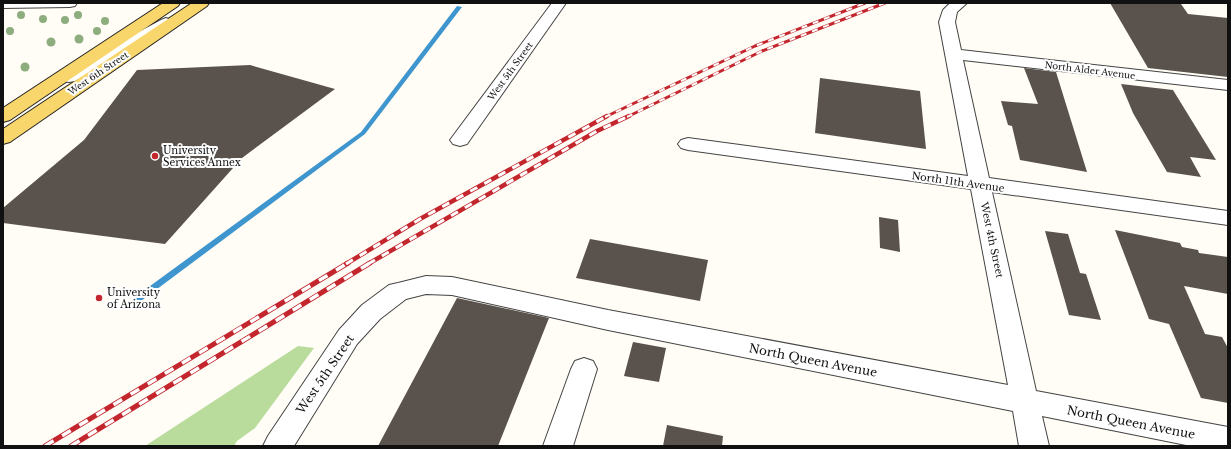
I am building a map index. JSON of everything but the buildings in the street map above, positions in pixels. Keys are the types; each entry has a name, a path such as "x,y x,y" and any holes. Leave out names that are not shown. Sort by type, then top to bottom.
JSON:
{"main road":[{"name":"West 6th Street","path":"3,117 173,3"},
{"name":"West 6th Street","path":"3,138 198,6"}],"street":[{"path":"3,4 70,3"},
{"name":"West 5th Street","path":"460,140 559,3"},
{"name":"West 4th Street","path":"973,3 955,6 947,22 1034,446"},
{"name":"West 6th Street","path":"3,117 74,74 198,6"},
{"name":"North Alder Avenue","path":"953,54 1228,86"},
{"name":"North 11th Avenue","path":"688,144 1228,218"},
{"name":"North Queen Avenue","path":"398,292 426,285 452,286 608,320 1025,402 1228,440"},
{"name":"West 5th Street","path":"278,446 348,337 371,312 398,292"},
{"path":"558,446 584,369"}],"green space":[{"path":"298,346 314,348 255,428 237,441 234,446 145,446"}],"waterway":[{"path":"138,299 363,133 459,7"}],"railway":[{"path":"606,116 755,46 865,3"},
{"path":"627,117 762,51 885,3"},
{"path":"346,264 420,219 606,116"},
{"path":"368,264 597,131 629,116"},
{"path":"45,446 348,263"},
{"path":"71,446 370,263"}],"place":[{"name":"University Services Annex","path":"155,156"},
{"name":"University of Arizona","path":"99,298"}]}
